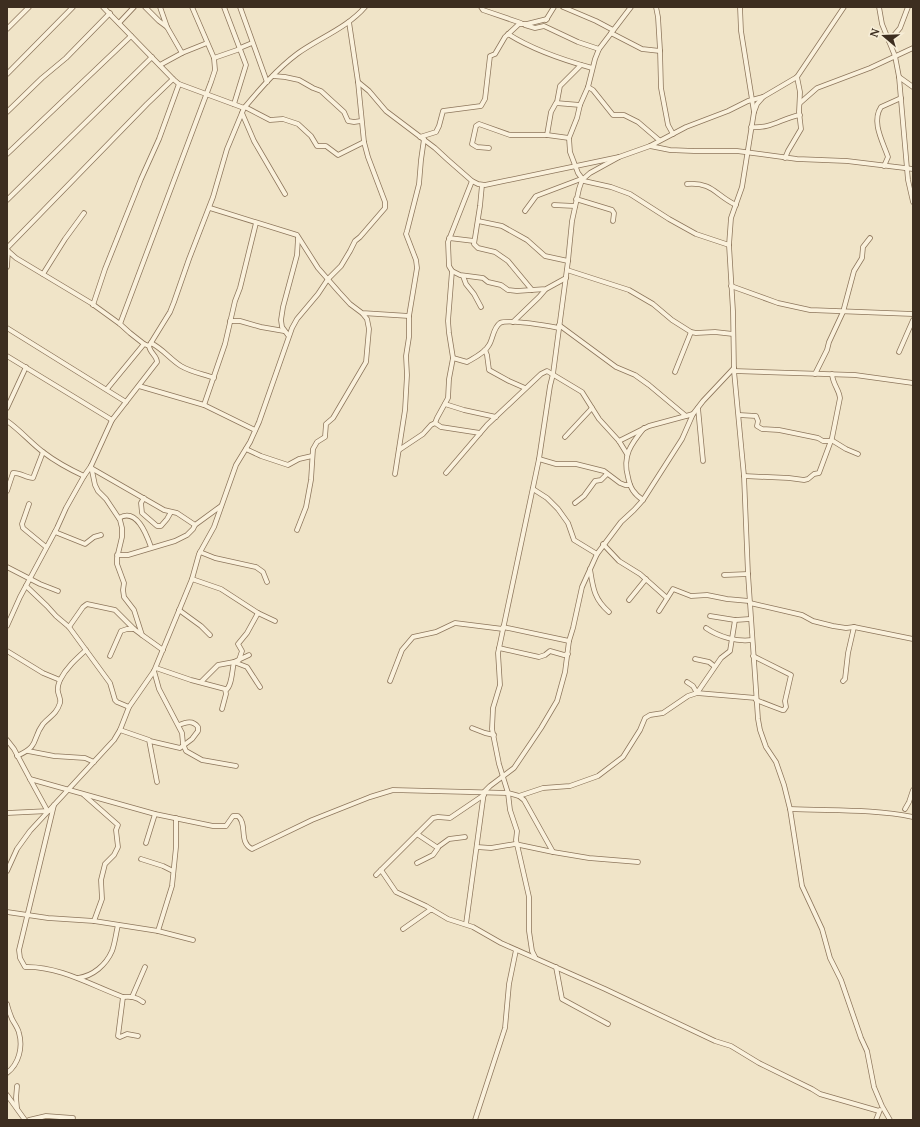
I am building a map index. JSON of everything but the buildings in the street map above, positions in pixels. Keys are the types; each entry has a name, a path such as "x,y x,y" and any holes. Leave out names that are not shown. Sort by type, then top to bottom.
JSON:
{"street":[{"path":"7,29 29,7"},
{"path":"7,74 73,7"},
{"path":"103,7 179,84 245,107 270,120 282,119 298,124 311,136 317,146 326,146 337,154 342,154 364,142"},
{"path":"119,23 134,7"},
{"path":"145,7 159,21 168,27"},
{"path":"160,7 168,27 182,53"},
{"path":"120,324 207,94 214,70 214,58 192,7"},
{"path":"224,7 246,65 234,104"},
{"path":"240,7 267,82"},
{"path":"7,626 29,578 84,476 91,467 112,420 157,362 157,359 150,351 150,345 170,312 189,259 210,208 227,149 245,107 267,82 287,63 304,50 350,22 365,7"},
{"path":"481,7 483,10 535,28 543,26 578,42 599,49"},
{"path":"543,26 554,7"},
{"path":"563,7 576,9 642,49 660,51"},
{"path":"535,957 532,951 529,931 529,897 516,840 517,832 510,810 508,793 492,723 493,708 500,685 498,661 499,648 539,459 553,374 572,221 576,199 582,179 575,166 569,147 569,138 578,118 580,105 588,87 592,68 599,49 631,7"},
{"path":"656,7 660,51 660,88 668,125 673,134"},
{"path":"740,7 741,31 754,112"},
{"path":"358,82 369,91 386,110 436,148 472,181 482,185 491,184 619,157 650,146 659,140 763,97 797,77 844,7"},
{"path":"878,7 882,24 895,56 899,78 908,180 913,202"},
{"path":"889,41 900,28 908,7"},
{"path":"7,112 42,78 66,58 110,13"},
{"path":"422,138 436,132 443,112 479,107 483,104 485,99 489,57 496,53 508,34 522,24 547,19"},
{"path":"7,871 17,849 24,839 48,810 114,740 120,730 129,707 155,669 192,579 200,552 214,527 238,461 246,449 255,430 273,382 288,335 297,319 318,294 328,279 341,266 355,240 369,227 386,206 364,142 350,22"},
{"path":"508,34 523,43 548,54 592,68"},
{"path":"7,154 131,36"},
{"path":"160,65 182,53 208,42"},
{"path":"214,58 252,43"},
{"path":"800,103 817,88 870,68 913,48"},
{"path":"7,200 152,58"},
{"path":"547,135 551,112 558,102 560,86 581,65"},
{"path":"273,76 299,80 321,91 344,112 348,121 361,121"},
{"path":"786,158 788,151 800,131 802,123 800,116 797,77"},
{"path":"899,78 913,87"},
{"path":"7,266 7,250 147,104 173,79"},
{"path":"93,304 126,215 179,84"},
{"path":"588,87 593,90 613,115 624,114 638,122 659,140"},
{"path":"763,97 757,104 754,112 746,152 742,187 731,218 729,245 734,369 744,476 750,619 756,699 760,730 766,747 776,762 790,809 802,886 817,915 830,958 847,995 858,1030 867,1051 874,1086 882,1106 890,1120"},
{"path":"884,166 888,157 879,131 878,113 880,107 901,98"},
{"path":"558,102 580,105"},
{"path":"242,113 254,141 286,194"},
{"path":"751,126 767,127 788,118 800,116"},
{"path":"489,148 475,146 472,144 476,126 479,124 510,135 547,135 569,138"},
{"path":"395,474 406,386 406,356 409,337 409,316 418,268 406,234 419,184 422,138"},
{"path":"650,146 662,149 746,152 786,158 847,161 913,169"},
{"path":"525,211 536,196 582,179 619,157"},
{"path":"582,179 630,194 696,234 729,245"},
{"path":"436,423 448,394 453,358 448,321 452,271 449,266 448,244 449,238 472,181"},
{"path":"687,184 701,184 709,186 736,205"},
{"path":"482,185 474,244 478,248 494,252 508,261 532,290"},
{"path":"576,199 612,210 614,213 613,221"},
{"path":"554,205 575,206"},
{"path":"210,208 297,235 318,268 350,304 367,318 366,362 333,418 326,424 325,437 315,445 312,456 310,484 306,507 297,530"},
{"path":"43,274 65,239 84,213"},
{"path":"478,221 502,226 527,240 545,256 568,261"},
{"path":"204,405 225,344 234,301 240,288 256,223"},
{"path":"288,335 284,331 281,323 283,307 297,255 297,235"},
{"path":"449,238 474,241"},
{"path":"815,374 843,312 854,271 862,258 863,247 870,238"},
{"path":"7,250 16,258 93,304 144,344 163,350 173,360 182,366 214,378"},
{"path":"567,270 629,290 653,304 672,320 691,332 733,334"},
{"path":"452,271 463,276 483,278 488,282 499,284 511,290 546,289"},
{"path":"463,276 466,284 474,294 478,304 481,307"},
{"path":"513,322 546,289 566,278"},
{"path":"731,286 778,303 810,310 913,314"},
{"path":"87,300 95,296"},
{"path":"362,313 409,316"},
{"path":"899,352 913,320"},
{"path":"230,321 240,321 284,331"},
{"path":"453,358 467,362 485,350 490,344 494,332 499,324 513,322 559,326 616,367 635,375 686,416"},
{"path":"7,328 126,402"},
{"path":"675,372 691,332"},
{"path":"107,389 144,344"},
{"path":"485,350 489,370 525,388"},
{"path":"7,356 112,420"},
{"path":"7,408 26,367"},
{"path":"734,369 855,375 913,383"},
{"path":"376,875 434,817 450,818 484,794 490,786 514,768 554,708 557,701 565,672 569,641 582,587 597,554 621,522 644,500 682,439 698,408 734,369"},
{"path":"446,473 480,433 525,388 543,372 547,371 582,392 599,419 619,441 627,454"},
{"path":"744,476 808,479 814,474 819,473 831,441 840,398 839,393 833,383 832,374"},
{"path":"139,386 204,405 255,430"},
{"path":"445,404 496,417"},
{"path":"565,437 592,408"},
{"path":"698,408 703,461"},
{"path":"619,441 644,428 660,422 694,414"},
{"path":"739,415 756,416 758,421 757,426 760,429 779,430 818,438 823,441 833,441 858,454"},
{"path":"7,421 43,452 64,466 84,476"},
{"path":"399,450 423,434 431,425 436,423"},
{"path":"436,423 441,428 480,433"},
{"path":"644,428 627,454 625,463 625,468 633,492 644,500"},
{"path":"246,449 261,456 288,465 299,459 312,456"},
{"path":"7,491 14,472 33,478 43,452"},
{"path":"539,459 559,465 579,464 604,471 622,484 630,485"},
{"path":"91,467 166,511 177,513 195,525"},
{"path":"91,467 98,491 106,499 119,518 122,528 122,537 117,555 117,564 124,583 123,594 134,610 142,634"},
{"path":"575,503 584,496 595,481 601,480 607,474"},
{"path":"532,488 547,498 558,509 568,523 574,540 597,554"},
{"path":"144,498 141,503 143,507 142,513 158,526 161,526 171,512"},
{"path":"29,504 22,524 23,528 46,547"},
{"path":"117,555 128,556 182,537 193,529 195,525 222,506"},
{"path":"119,518 124,516 134,518 145,530 151,547"},
{"path":"55,532 85,544 94,537 101,535"},
{"path":"603,544 619,562 646,579 667,598"},
{"path":"200,552 215,558 256,567 263,572 268,582"},
{"path":"7,567 58,592"},
{"path":"590,569 598,601 609,612"},
{"path":"724,575 748,574"},
{"path":"192,579 221,589 258,613 275,621"},
{"path":"629,600 646,579"},
{"path":"26,586 69,627 110,683 115,700 129,707"},
{"path":"659,611 671,591 675,589 691,596 707,595 750,602 802,615 814,621 833,626 846,628 854,627 913,639"},
{"path":"69,627 83,607 87,604 114,610 134,629 163,650"},
{"path":"179,610 201,626 210,636"},
{"path":"239,660 242,651 238,644 247,633 258,613"},
{"path":"710,616 735,620 750,619"},
{"path":"697,693 714,666 730,651 735,620"},
{"path":"390,681 402,650 413,637 436,632 456,623 503,628 569,641"},
{"path":"843,681 845,679 848,653 854,627"},
{"path":"706,628 732,639 745,641 752,640"},
{"path":"110,656 120,631 134,629"},
{"path":"499,648 539,657 550,651 564,655 568,654"},
{"path":"17,756 28,751 35,744 43,725 56,713 61,701 61,698 57,694 60,680 66,669 86,650"},
{"path":"7,651 43,673 60,680"},
{"path":"201,682 218,665 234,662 249,656"},
{"path":"30,779 155,814 223,827 226,826 233,816 238,816 241,819 244,838 247,845 250,848 254,848 263,842 312,820 370,797 393,790 416,789 484,794 508,793 519,796 544,788 570,786 598,776 623,757 640,730 645,718 650,715 663,713 688,696 697,693 756,699 784,710 786,707 785,701 792,675 753,656"},
{"path":"695,659 709,662 714,666"},
{"path":"234,662 247,667 260,687"},
{"path":"222,709 226,690 230,687 234,662"},
{"path":"155,669 226,690"},
{"path":"155,669 159,688 182,733 184,746 188,752 199,759 236,766"},
{"path":"687,682 693,686 697,693"},
{"path":"120,730 150,741 177,748 184,746 198,731 198,727 192,722 178,725"},
{"path":"472,728 494,735"},
{"path":"7,740 48,810"},
{"path":"150,741 157,782"},
{"path":"28,751 54,756 85,758 94,762"},
{"path":"905,809 913,790"},
{"path":"83,794 110,820 118,825 116,830 118,847 114,855 105,864 101,880 102,899 94,921"},
{"path":"466,924 484,794"},
{"path":"519,796 527,805 553,852"},
{"path":"54,804 19,950 19,956 23,965 26,967 35,966 47,968 123,997 137,998 143,1002"},
{"path":"790,809 873,812 913,817"},
{"path":"7,813 48,810"},
{"path":"146,843 155,814"},
{"path":"158,931 172,890 176,847 176,818"},
{"path":"416,834 438,847"},
{"path":"417,863 433,855 438,850 438,847 449,839 458,836 465,836"},
{"path":"477,847 488,848 513,844 589,858 638,862"},
{"path":"141,859 173,871"},
{"path":"381,870 396,892 448,919 466,924 516,950 535,957 715,1041 731,1046 758,1063 820,1094 880,1110"},
{"path":"403,929 432,910"},
{"path":"7,912 48,918 94,921 158,931 193,940"},
{"path":"76,978 92,974 106,960 113,948 118,925"},
{"path":"475,1120 505,1028 509,984 516,950"},
{"path":"556,967 562,999 608,1024"},
{"path":"132,997 145,968"},
{"path":"123,997 118,1022 118,1036 120,1037 128,1034 138,1036"},
{"path":"7,1004 11,1017 19,1033 20,1042 15,1066 7,1073"},
{"path":"17,1086 16,1098 18,1110"},
{"path":"7,1095 25,1120"},
{"path":"876,1120 882,1106"},
{"path":"29,1120 46,1116 73,1118"}]}
